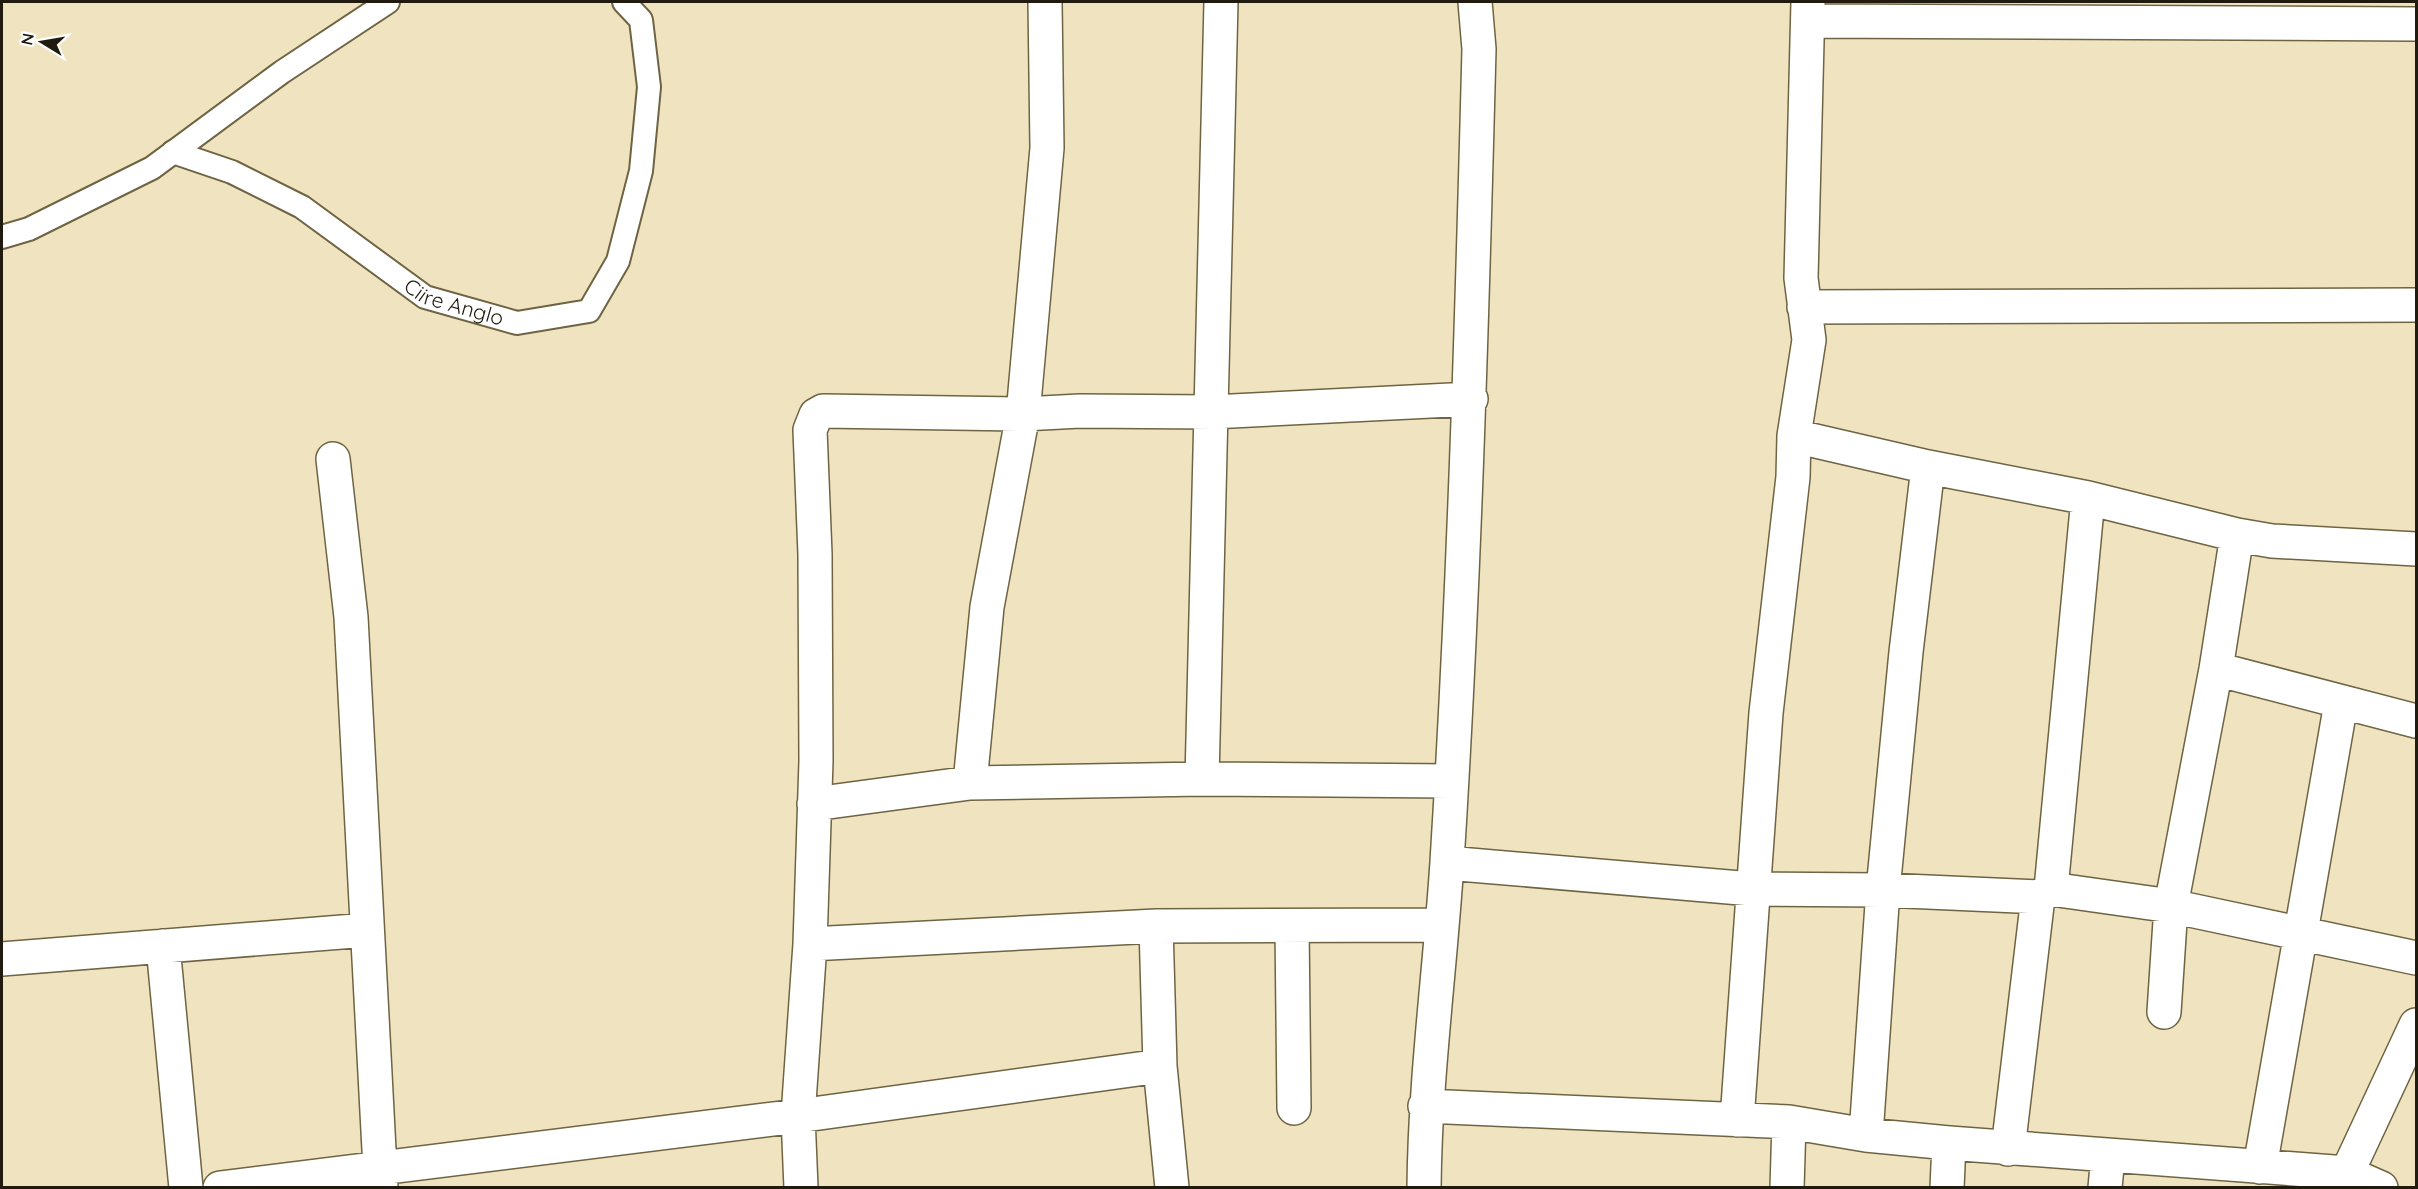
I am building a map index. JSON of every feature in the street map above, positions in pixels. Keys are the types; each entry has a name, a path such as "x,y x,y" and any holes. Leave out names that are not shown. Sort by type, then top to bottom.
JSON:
{"street":[{"path":"970,783 987,607 1023,414 1047,148 1045,2"},
{"path":"1202,779 1221,2"},
{"path":"1424,1188 1425,1106 1447,863 1471,399 1479,49 1475,2"},
{"path":"1737,1120 1766,713 1793,477 1794,436 1809,340 1801,278 1808,11 2416,24"},
{"path":"1804,306 2416,304"},
{"path":"801,1188 798,1116 810,944 814,804 815,554 810,430 816,415 824,411 1023,414 1080,411 1212,412 1471,399"},
{"path":"1794,436 1928,467 2088,498 2237,535 2272,541 2416,549"},
{"path":"333,459 351,617 380,1178"},
{"path":"1866,1135 1883,890 1906,652 1928,467"},
{"path":"2008,1149 2045,893 2088,498"},
{"path":"2164,1012 2170,906 2216,669 2237,535"},
{"path":"2216,669 2416,721"},
{"path":"2260,1167 2341,703"},
{"path":"814,804 970,783 1202,779 1451,781"},
{"path":"1447,863 1752,889 2045,893 2170,906 2416,958"},
{"path":"810,944 1156,926 1442,925"},
{"path":"1156,926 1160,1066 1172,1188"},
{"path":"1292,926 1294,1108"},
{"path":"2,959 367,930"},
{"path":"163,946 186,1188"},
{"path":"2348,1173 2416,1025"},
{"path":"220,1188 380,1178 798,1116 1160,1066"},
{"path":"1425,1106 1789,1122 1866,1135 2008,1149 2348,1173 2381,1188"},
{"path":"1787,1188 1789,1122"},
{"path":"1947,1188 1949,1143"},
{"path":"2105,1188 2108,1155"}],"lane":[{"path":"2,237 29,229 152,168 291,66 387,2"},
{"name":"Ciire Anglo","path":"173,152 232,172 302,207 425,297 517,323 590,311 618,261 641,171 649,87 640,20 624,2"}]}
